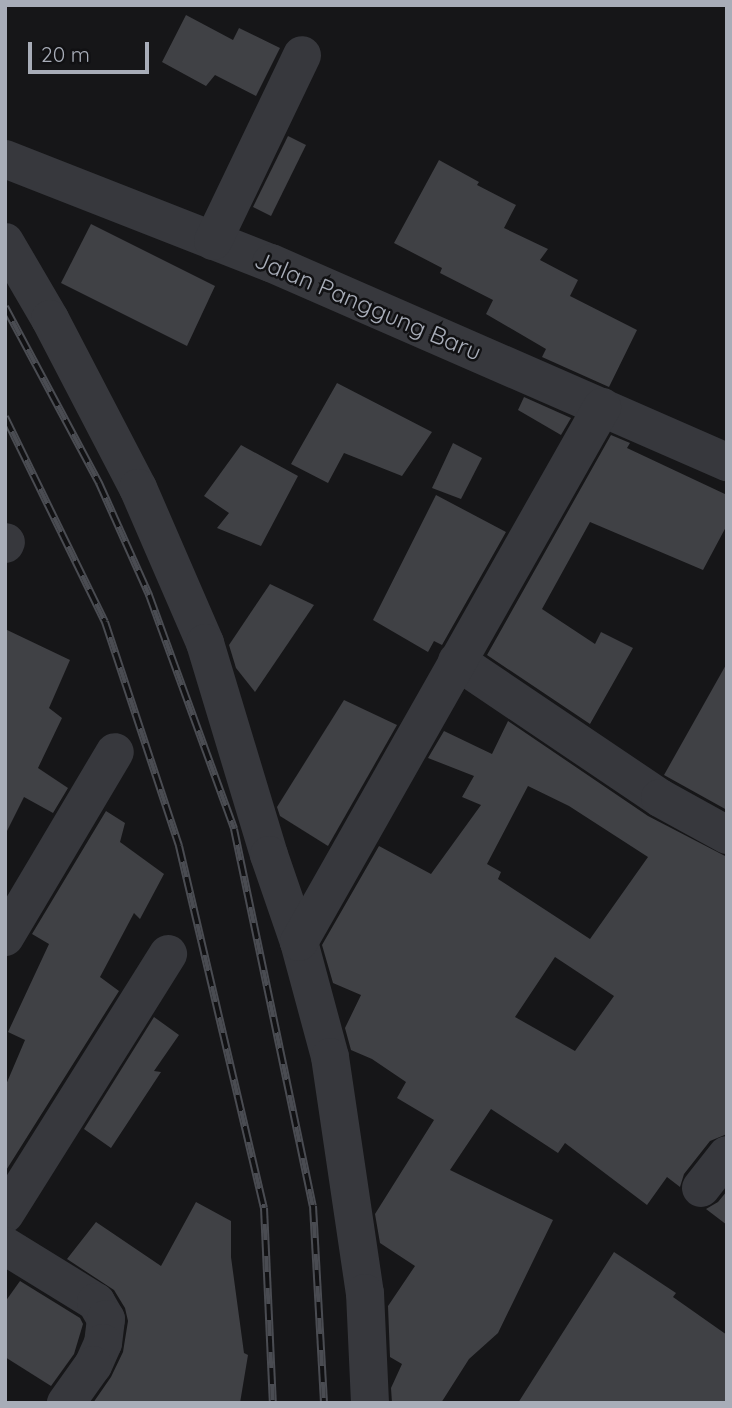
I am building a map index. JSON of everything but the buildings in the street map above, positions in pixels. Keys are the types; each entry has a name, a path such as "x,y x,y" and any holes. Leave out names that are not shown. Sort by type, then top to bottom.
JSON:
{"street":[{"path":"214,241 302,55"},
{"name":"Jalan Panggung Baru","path":"5,159 214,241 727,462"},
{"path":"5,242 51,319 138,488 205,643 269,855 299,942 330,1057 365,1293 370,1403"},
{"path":"299,942 601,407"},
{"path":"457,662 660,798 727,835"},
{"path":"5,937 115,752"},
{"path":"5,1214 169,954"},
{"path":"701,1188 727,1155"},
{"path":"5,1245 96,1302 106,1319 103,1343 93,1365 66,1403"}],"railway":[{"path":"5,307 99,483 149,595 234,829 313,1206 324,1403"},
{"path":"5,417 105,622 179,846 264,1208 273,1403"}]}
